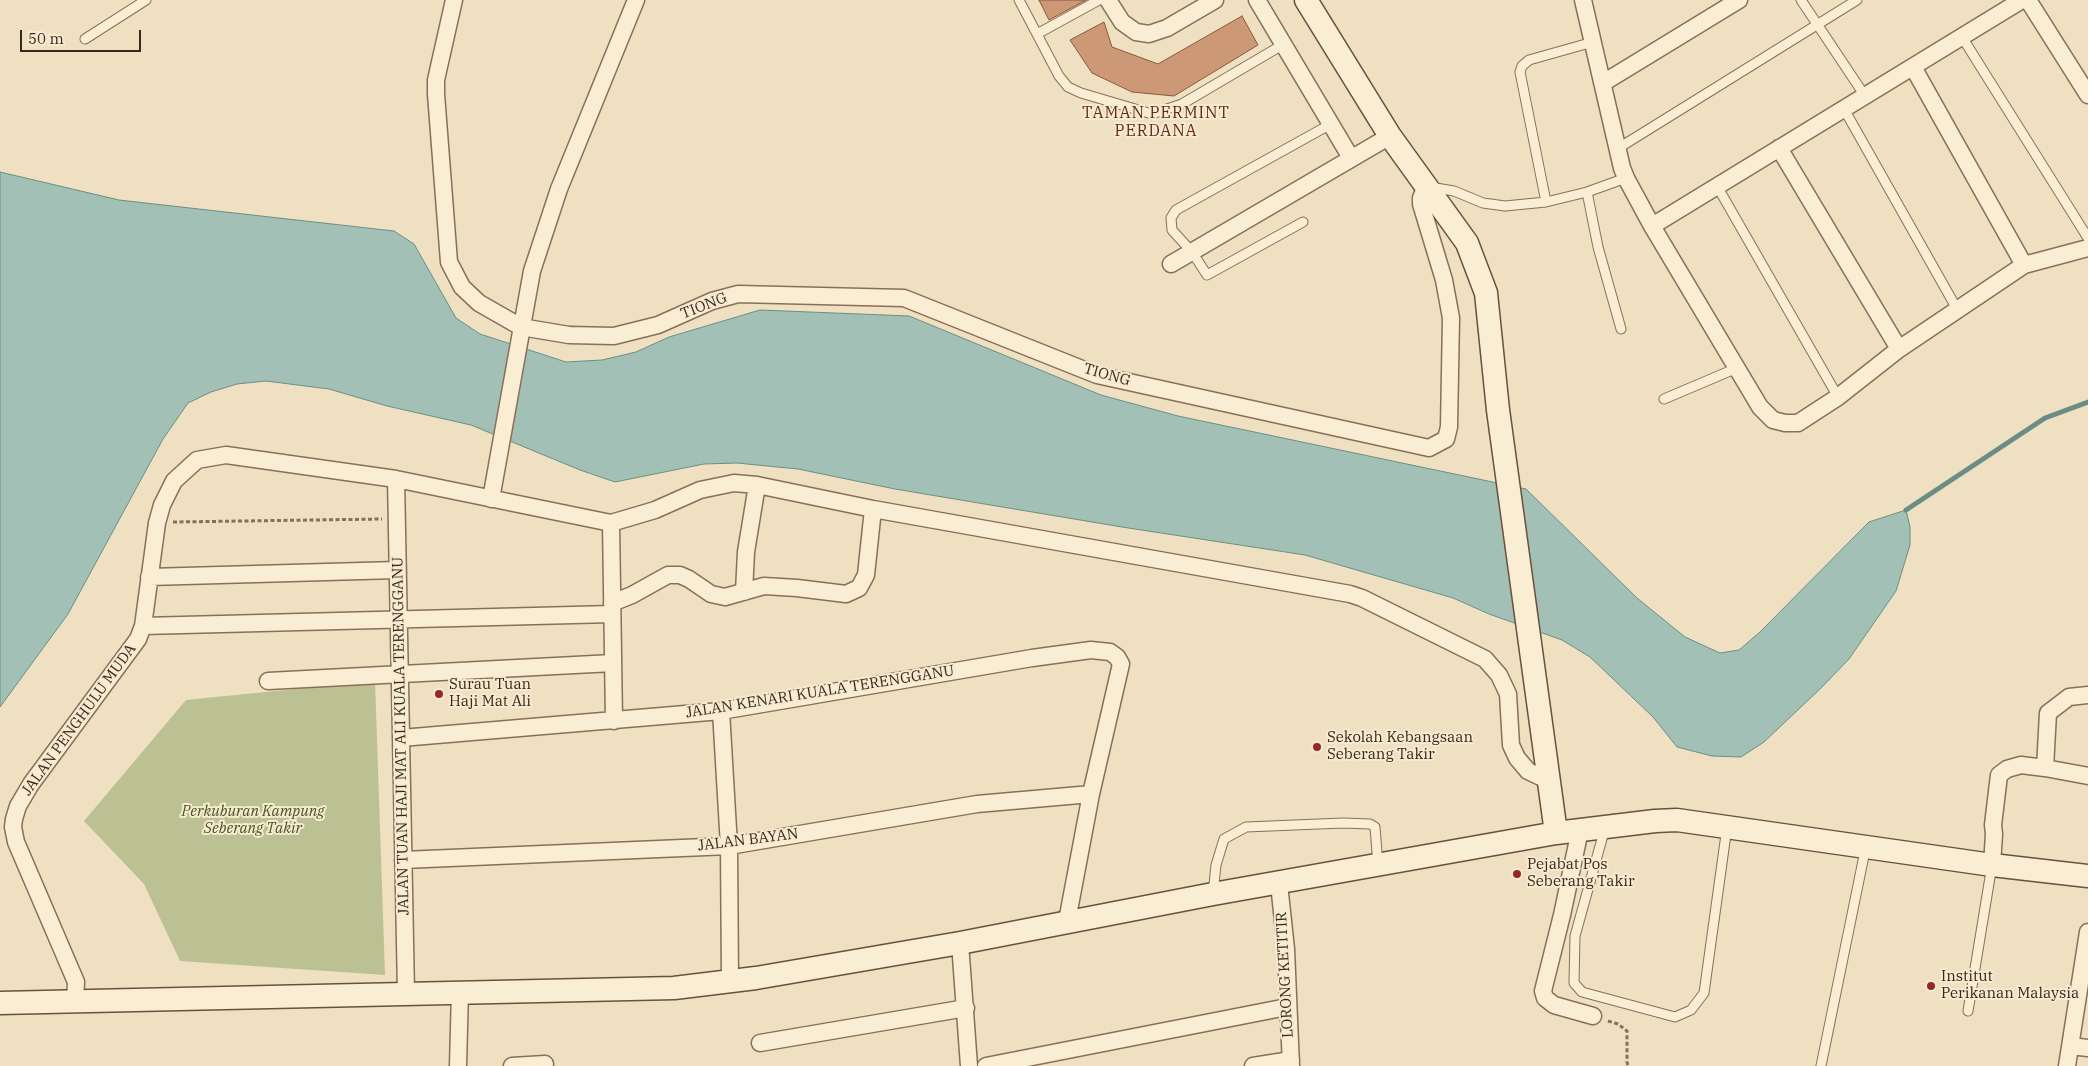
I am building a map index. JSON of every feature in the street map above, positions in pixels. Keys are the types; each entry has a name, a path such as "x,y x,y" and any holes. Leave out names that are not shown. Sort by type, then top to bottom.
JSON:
{"street":[{"path":"454,0 438,72 436,94 449,262 462,287 519,335"},
{"path":"491,498 532,271 559,189 636,0"},
{"path":"1108,0 1122,22 1136,32 1149,34 1167,28 1215,0"},
{"path":"1257,0 1351,158"},
{"path":"1306,0 1390,136 1467,242 1486,293 1498,410 1556,833"},
{"path":"1603,83 1739,0"},
{"path":"1652,226 2022,0"},
{"path":"2028,0 2088,94"},
{"path":"1587,2 1593,42 1617,149 1626,178 1652,226 1760,407 1773,420 1798,423 1838,397 1899,349 2024,265 2088,248"},
{"path":"1913,67 2024,265"},
{"path":"1171,264 1390,136"},
{"path":"1779,148 1899,349"},
{"name":"TIONG","path":"519,335 614,336 658,325 712,300 738,294 904,298 1098,375 1429,448 1446,439 1449,427 1451,318 1444,280 1420,204 1420,198 1426,186"},
{"name":"JALAN PENGHULU MUDA","path":"75,1002 76,982 16,842 13,827 18,806 31,784 138,639 143,626 157,522 162,505 174,481 198,460 226,455 396,479 611,523"},
{"name":"JALAN TUAN HAJI MAT ALI KUALA TERENGGANU","path":"396,479 406,993"},
{"path":"614,721 611,523 655,510 700,490 734,483 757,485 874,509 1350,594 1362,598 1484,659 1499,675 1508,694 1511,744 1517,758 1528,771 1549,781"},
{"path":"744,592 746,552 757,485"},
{"path":"143,626 398,620 612,608 668,575 680,575 690,579 711,594 725,597 764,586 846,594 859,588 866,575 874,509"},
{"path":"149,577 397,570"},
{"name":"JALAN KENARI KUALA TERENGGANU","path":"401,738 721,711 1032,658 1091,650 1110,652 1122,664 1091,794"},
{"path":"268,681 613,663"},
{"path":"2045,768 2048,713 2069,697 2088,695"},
{"path":"721,711 729,846 730,981"},
{"path":"1992,864 1993,825 1999,775 2008,769 2021,765 2088,776"},
{"path":"1067,921 1091,794"},
{"name":"JALAN BAYAN","path":"403,860 729,846 977,804 1091,794"},
{"path":"0,1003 674,988 730,981 960,943 1213,894 1279,884 1556,833 1606,826 1677,820 2088,876"},
{"path":"1580,830 1543,991 1545,998 1554,1005 1593,1016"},
{"name":"LORONG KETITIR","path":"1279,884 1286,949 1287,1007 1291,1063"},
{"path":"2067,1066 2088,932"},
{"path":"960,943 969,1066"},
{"path":"458,1066 460,992"},
{"path":"986,1066 1287,1007"},
{"path":"760,1042 966,1008"},
{"path":"2071,1046 2088,1048"},
{"path":"1253,1066 1291,1063"},
{"path":"512,1066 545,1064"}],"lane":[{"path":"85,38 146,0"},
{"path":"1019,0 1059,76 1068,87 1081,93 1152,114 1182,104 1284,44"},
{"path":"1038,34 1099,0"},
{"path":"1801,0 1865,96"},
{"path":"1617,149 1857,0"},
{"path":"1962,36 2088,238"},
{"path":"1546,202 1520,72 1522,66 1529,60 1593,42"},
{"path":"1844,109 1957,309"},
{"path":"1302,222 1206,275 1192,252 1172,230 1171,218 1176,210 1331,124"},
{"path":"1426,186 1454,191 1483,202 1505,206 1546,202 1587,192 1626,178"},
{"path":"1717,186 1838,397"},
{"path":"1587,192 1598,247 1621,329"},
{"path":"1664,399 1737,368"},
{"path":"1213,894 1216,864 1224,839 1246,827 1343,823 1370,824 1375,827 1378,866"},
{"path":"1606,826 1575,936 1574,983 1582,992 1675,1017 1691,1010 1704,993 1727,826"},
{"path":"1821,1066 1866,846"},
{"path":"1968,1011 1992,864"}],"path":[{"path":"157,522 396,518"},
{"path":"1593,1016 1618,1024 1627,1031 1626,1062 1628,1066"}],"green space":[{"name":"Perkuburan Kampung Seberang Takir","path":"375,681 385,975 180,961 144,884 84,821 186,700"}],"water":[{"path":"0,172 119,200 394,231 414,244 456,318 480,334 566,362 602,360 636,352 669,337 760,310 909,316 1101,395 1178,416 1526,489 1637,598 1685,637 1720,653 1739,650 1760,632 1869,522 1906,510 1910,527 1910,545 1896,591 1849,659 1764,742 1741,757 1712,756 1677,747 1653,717 1590,657 1562,640 1489,614 1453,598 1305,555 895,489 798,469 737,463 704,464 615,482 580,470 471,425 387,406 329,389 266,381 237,384 211,392 188,403 163,439 68,614 0,707"}],"building":[{"path":"1039,0 1086,0 1049,20"},
{"path":"1242,16 1258,45 1174,96 1132,92 1092,73 1070,40 1104,22 1112,47 1158,64"}],"waterway":[{"path":"1906,510 2045,418 2088,402"}],"place":[{"name":"Surau Tuan Haji Mat Ali","path":"439,694"},
{"name":"Sekolah Kebangsaan Seberang Takir","path":"1317,747"},
{"name":"Pejabat Pos Seberang Takir","path":"1517,874"},
{"name":"Institut Perikanan Malaysia","path":"1931,986"}],"district":[{"name":"TAMAN PERMINT PERDANA","path":"1156,122"}]}
